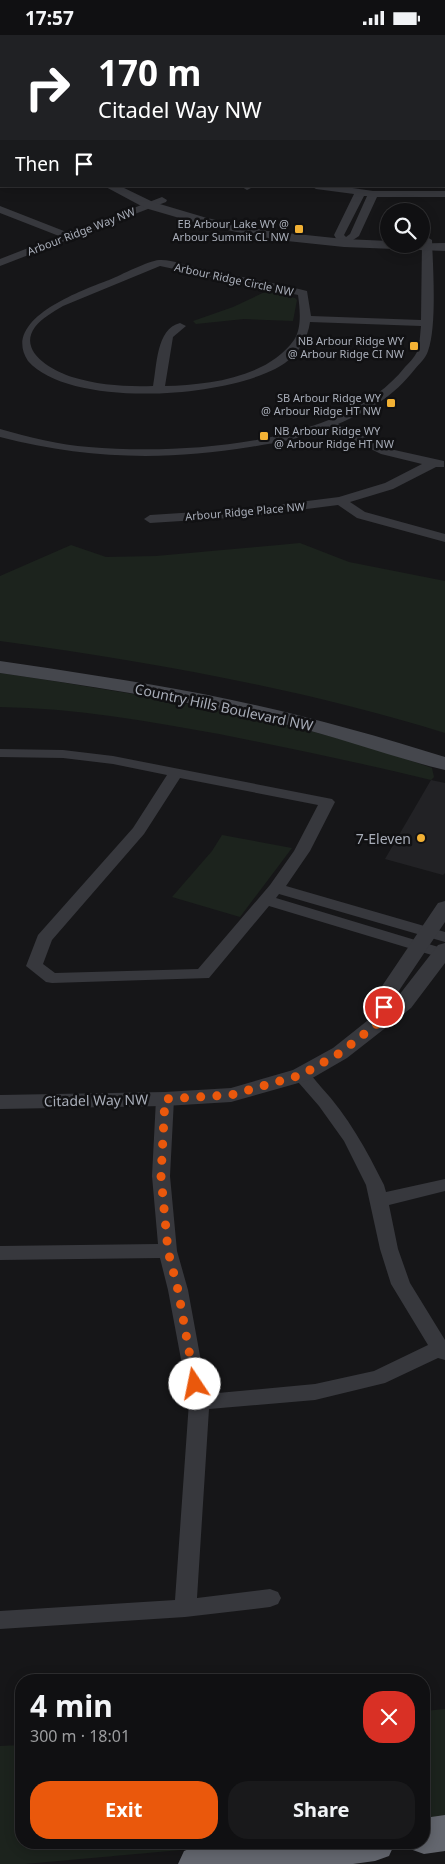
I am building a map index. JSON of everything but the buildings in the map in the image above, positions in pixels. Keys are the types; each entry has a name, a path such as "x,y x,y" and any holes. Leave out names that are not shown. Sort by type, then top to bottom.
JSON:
{"highway":[{"path":"430,1835 445,1833"},
{"path":"198,1864 324,1849"}],"main road":[{"name":"Country Hills Boulevard NW","path":"0,653 146,675 227,690 347,719 445,748"},
{"name":"Country Hills Boulevard NW","path":"0,667 127,686 232,706 338,731 445,764"}],"street":[{"path":"112,187 149,205 204,221 268,235 380,240"},
{"path":"134,187 162,200 224,218 275,228 345,238 380,240"},
{"path":"322,187 374,194 445,194"},
{"path":"345,238 360,193"},
{"path":"345,238 374,194"},
{"name":"Arbour Ridge Way NW","path":"0,263 162,200"},
{"path":"0,209 68,236"},
{"path":"430,242 445,240"},
{"path":"430,244 445,247"},
{"path":"0,433 39,443 89,451 160,453 223,449 282,438 342,419 371,404 405,377 423,351 427,320 425,253"},
{"name":"Arbour Ridge Circle NW","path":"159,263 303,293 306,315 300,340 289,355 269,368 242,378 212,386 185,390 158,390 128,390 69,380 44,369 30,357 24,345 25,334 32,323 43,313 59,304 159,263"},
{"path":"306,315 427,320"},
{"path":"158,390 168,336 180,326"},
{"path":"342,419 436,462"},
{"path":"329,424 377,447 404,457 436,462"},
{"name":"Arbour Ridge Place NW","path":"150,519 244,513 340,501 389,486 436,462"},
{"path":"340,501 360,515 445,538"},
{"path":"0,753 63,754 113,760 327,802 302,851 272,893 203,974 52,978 34,967 44,939 139,831 176,773"},
{"path":"272,893 437,945"},
{"name":"Citadel Way NW","path":"0,1101 165,1099 231,1095 301,1075 340,1053 404,1003 437,945 445,907"},
{"path":"199,1402 315,1392 378,1378 442,1351 401,1284 389,1249 375,1185 352,1139 325,1102 301,1075"},
{"path":"165,1099 161,1176 168,1251 178,1290 199,1402 185,1608"},
{"path":"377,1201 445,1185"},
{"path":"0,1253 168,1251"},
{"path":"0,1620 185,1608 270,1598"}],"shaded area":[{"path":"267,291 297,300 293,321 244,319 196,324 193,321 233,307"},
{"path":"300,543 349,562 445,581 445,733 336,703 225,678 169,667 0,641 0,576 71,545 106,557 156,556"},
{"path":"0,673 109,690 272,722 379,750 432,768 434,777 431,780 219,734 138,720 55,710 0,707"},
{"path":"431,780 445,783 445,873 443,875 385,859"},
{"path":"222,835 292,848 240,917 172,897 212,851"},
{"path":"445,1709 445,1823 430,1824 430,1710"},
{"path":"15,1745 15,1849 191,1849 25,1864 0,1864 0,1746"}],"place":[{"name":"EB Arbour Lake WY @ Arbour Summit CL NW","path":"299,229"},
{"name":"NB Arbour Ridge WY @ Arbour Ridge CI NW","path":"414,346"},
{"name":"SB Arbour Ridge WY @ Arbour Ridge HT NW","path":"391,403"},
{"name":"NB Arbour Ridge WY @ Arbour Ridge HT NW","path":"264,436"},
{"name":"7-Eleven","path":"421,838"}],"route":[{"path":"195,1384 178,1290 168,1251 161,1176 165,1099 231,1095 301,1075 340,1053 382,1020 384,1007"}]}
